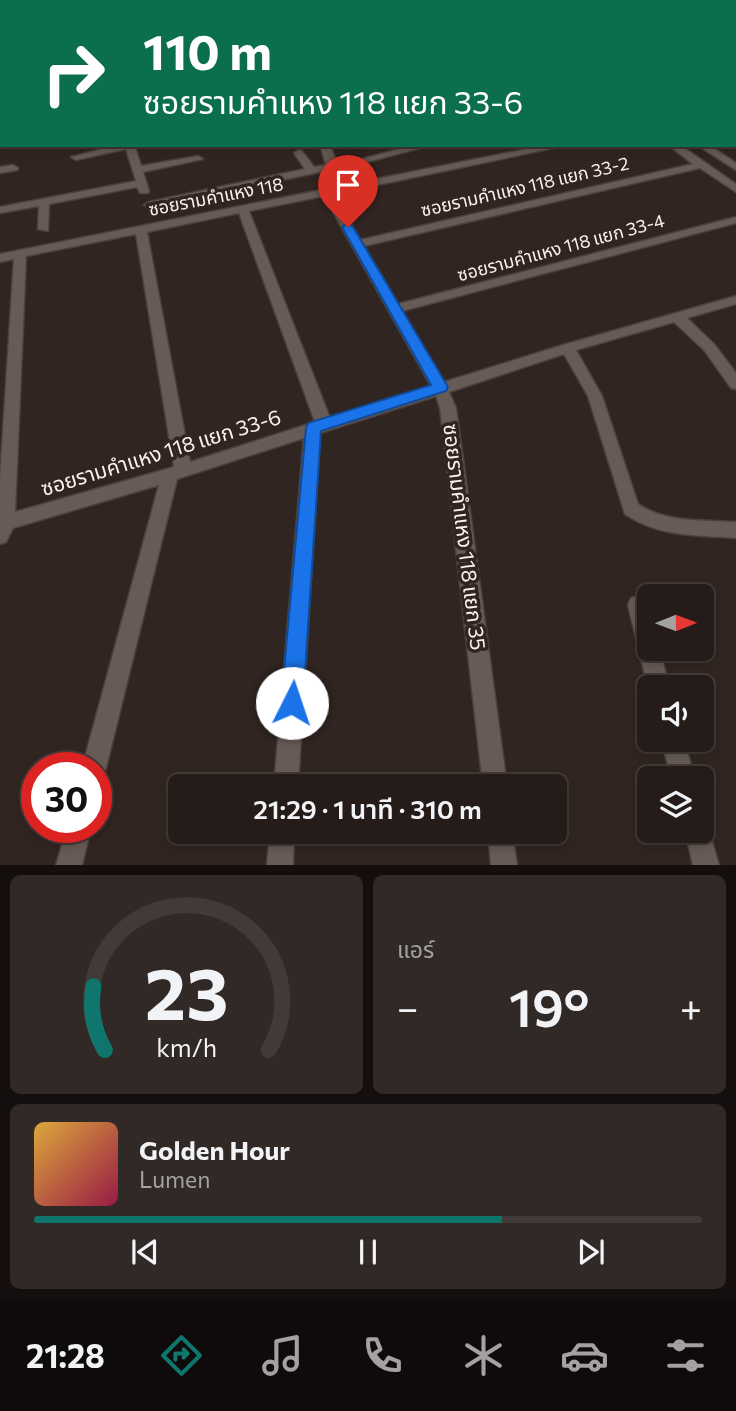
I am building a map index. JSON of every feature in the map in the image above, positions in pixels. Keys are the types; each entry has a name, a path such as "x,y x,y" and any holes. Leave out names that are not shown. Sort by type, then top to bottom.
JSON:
{"street":[{"path":"149,205 331,165 327,147"},
{"path":"363,160 418,147"},
{"name":"ซอยรามคำแหง 118","path":"0,258 553,147"},
{"path":"676,147 736,189"},
{"path":"705,147 736,167"},
{"path":"76,157 132,149"},
{"path":"98,158 132,149"},
{"path":"99,752 177,473 148,228 149,205 132,149"},
{"path":"299,153 312,171"},
{"path":"138,170 198,159"},
{"name":"ซอยรามคำแหง 118 แยก 33-2","path":"358,244 700,165"},
{"path":"0,170 13,168"},
{"path":"0,210 141,183"},
{"name":"ซอยรามคำแหง 118 แยก 35","path":"327,192 440,387 452,429 494,774"},
{"path":"44,202 44,229"},
{"path":"243,209 319,426 287,774"},
{"name":"ซอยรามคำแหง 118 แยก 33-4","path":"395,309 736,220"},
{"path":"2,528 20,254"},
{"name":"ซอยรามคำแหง 118 แยก 33-6","path":"2,528 440,387 736,300"},
{"path":"676,316 709,347 736,384"},
{"path":"568,348 595,396 631,509 641,518 656,522 736,530"},
{"path":"69,865 75,843"},
{"path":"700,843 706,865"},
{"path":"280,865 281,844"},
{"path":"502,844 505,865"}],"route":[{"path":"292,703 313,428 440,387 348,227"}]}
